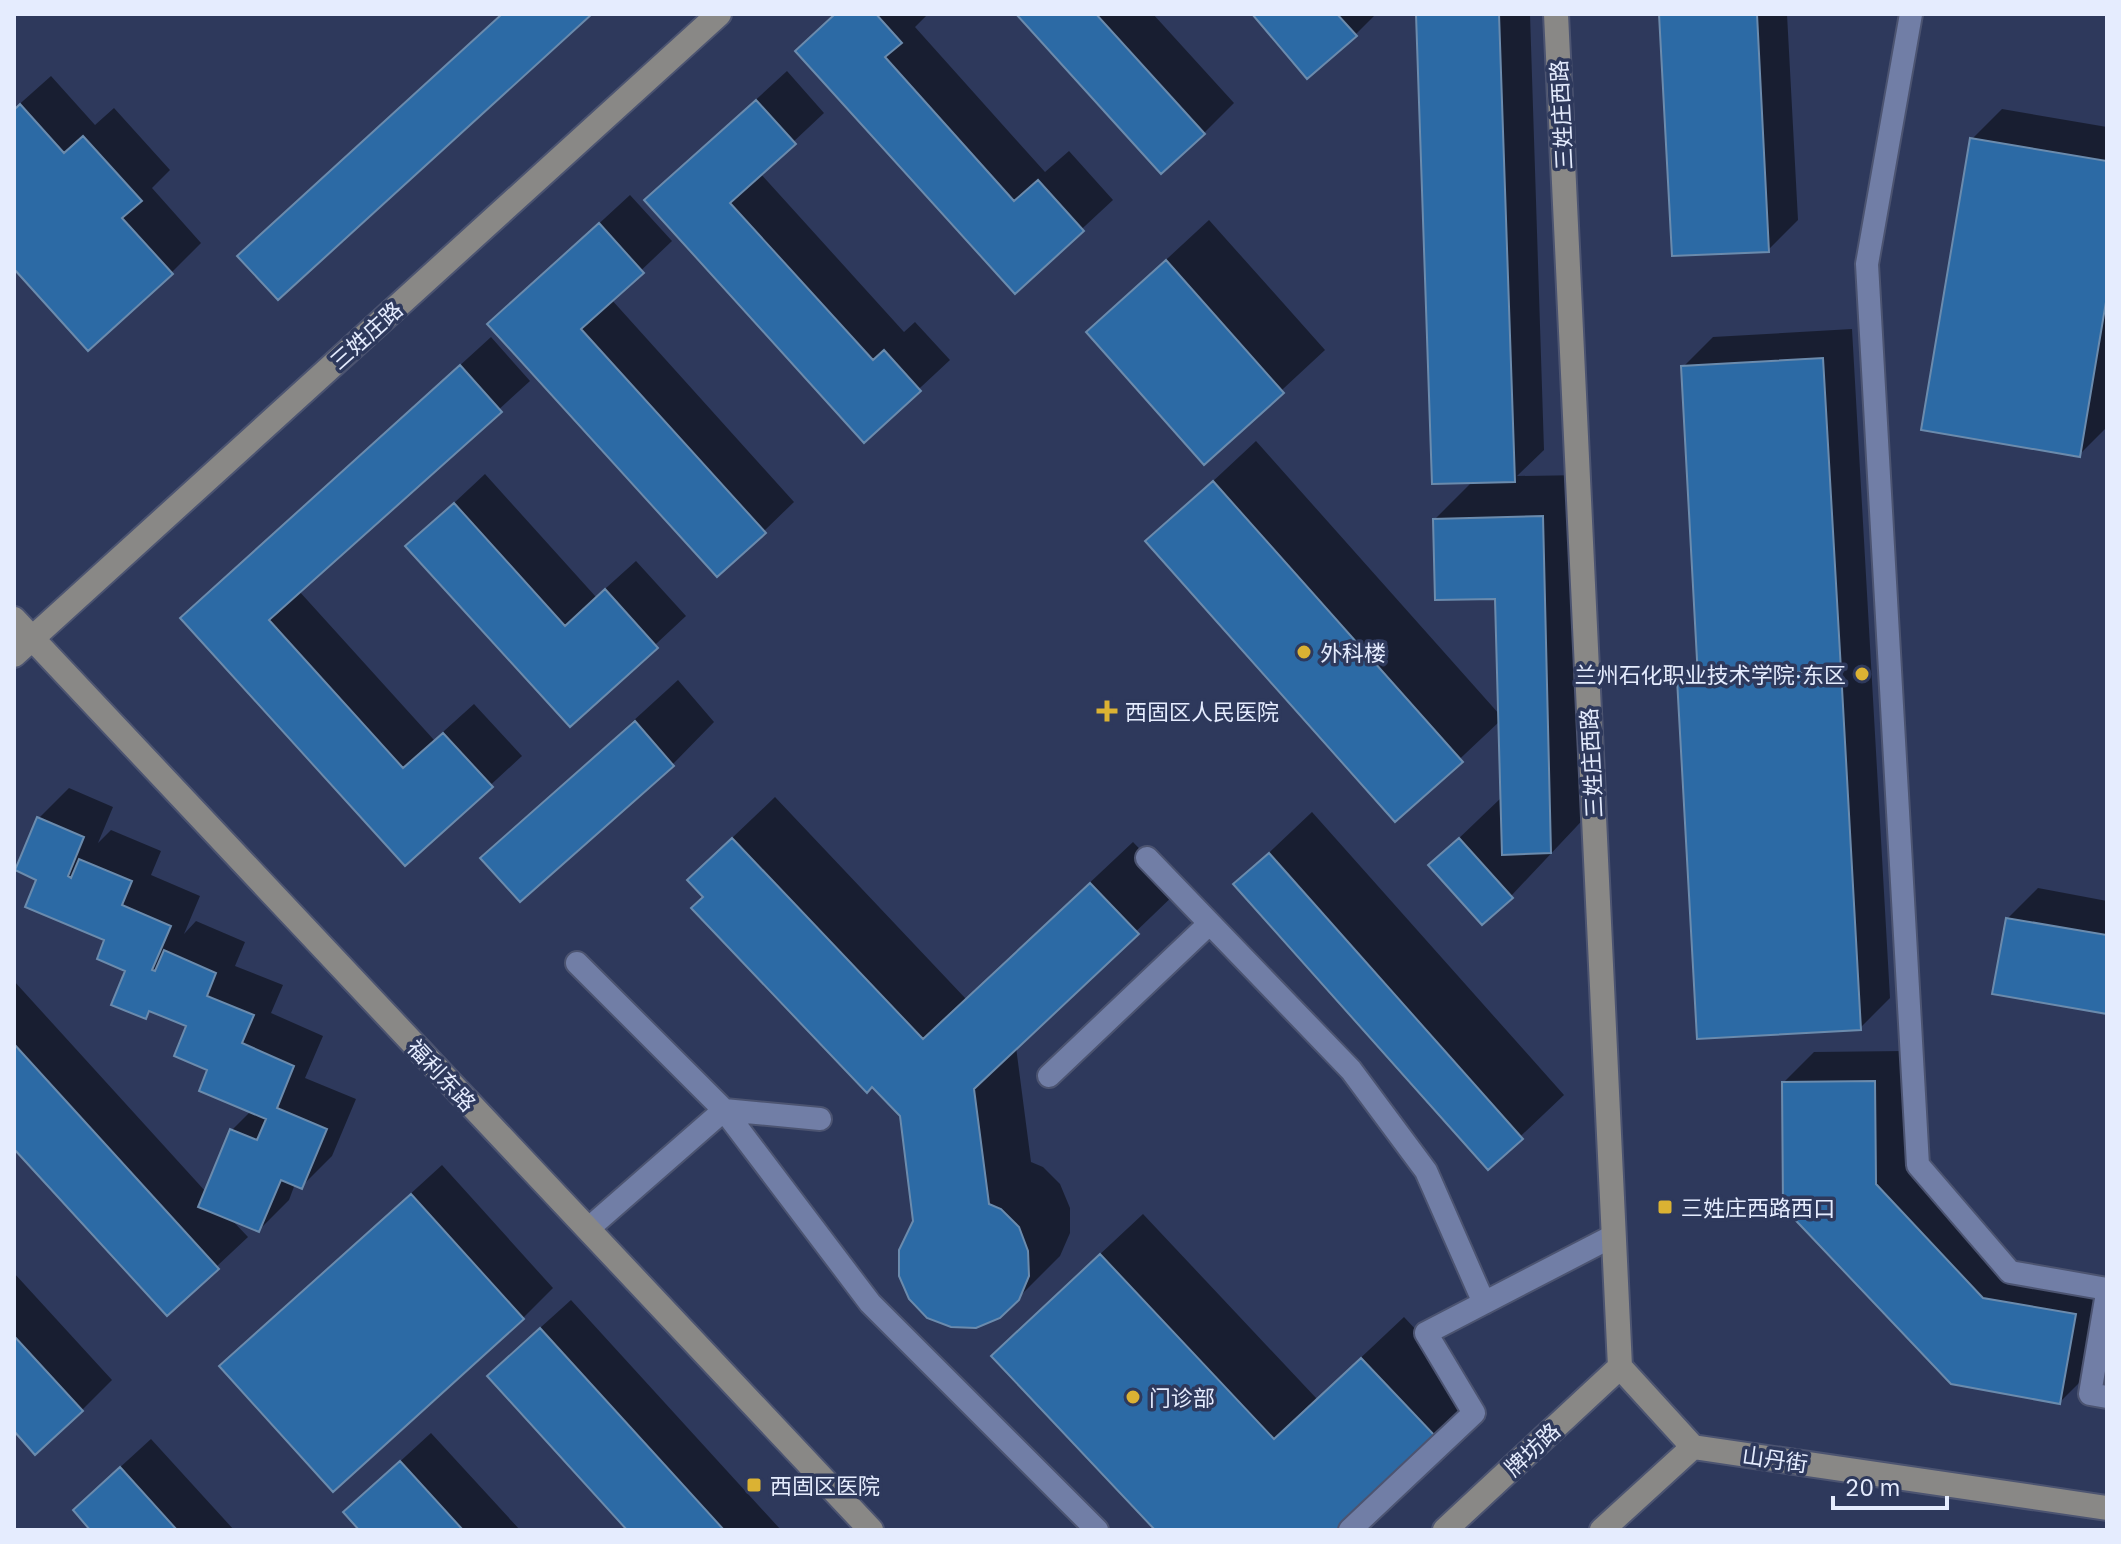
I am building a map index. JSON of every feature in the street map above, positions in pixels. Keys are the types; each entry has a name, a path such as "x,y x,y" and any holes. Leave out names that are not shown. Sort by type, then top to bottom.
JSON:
{"street":[{"name":"三姓庄路","path":"23,647 719,14"},
{"name":"三姓庄西路","path":"1556,14 1620,1367"},
{"name":"福利东路","path":"14,619 23,647 588,1229 871,1530"},
{"path":"1602,1530 1693,1447 1620,1367"},
{"name":"牌坊路","path":"1445,1530 1620,1367"},
{"name":"山丹街","path":"1693,1447 2107,1508"}],"lane":[{"path":"1911,14 1867,264 1918,1165 2010,1272 2107,1291 2090,1394 2107,1397"},
{"path":"1147,858 1351,1070 1426,1171 1484,1303"},
{"path":"1049,1076 1209,924"},
{"path":"577,963 724,1110 870,1303 1097,1530"},
{"path":"588,1229 724,1110 820,1119"},
{"path":"1350,1530 1474,1413 1426,1333 1613,1236"}],"building":[{"path":"502,14 592,14 278,300 237,256"},
{"path":"835,14 876,14 902,43 885,57 1014,201 1038,180 1084,231 1015,294 795,51"},
{"path":"1016,14 1096,14 1205,134 1161,174"},
{"path":"1252,14 1337,14 1357,36 1307,79"},
{"path":"1416,14 1499,14 1515,482 1432,484"},
{"path":"1659,14 1757,14 1769,252 1672,256"},
{"path":"756,100 796,144 730,203 873,360 884,350 921,391 864,443 644,200"},
{"path":"20,104 64,153 83,136 142,201 122,218 173,274 88,351 14,269 14,110"},
{"path":"1970,138 2107,161 2107,296 2080,457 1921,430"},
{"path":"599,223 644,273 581,329 766,533 717,577 487,324"},
{"path":"1166,260 1284,393 1204,465 1086,332"},
{"path":"1823,358 1841,670 1698,678 1681,366"},
{"path":"460,365 502,412 269,620 403,768 443,733 493,787 405,866 180,618"},
{"name":"外科楼","path":"1213,481 1463,762 1395,822 1145,541"},
{"path":"454,503 565,626 605,589 658,648 570,727 405,546"},
{"path":"1543,516 1551,853 1502,855 1495,599 1435,600 1433,519"},
{"path":"1841,670 1861,1030 1697,1039 1677,679"},
{"path":"635,721 674,766 520,902 480,858"},
{"path":"37,817 84,837 68,876 71,878 79,859 132,881 122,905 171,926 152,970 155,971 164,950 216,973 207,996 254,1015 242,1043 294,1066 277,1108 327,1129 302,1189 281,1180 259,1232 198,1207 230,1129 257,1140 266,1119 199,1091 207,1070 174,1056 186,1026 149,1011 146,1019 111,1005 125,971 97,959 104,940 25,907 36,880 15,870"},
{"path":"732,838 923,1039 1090,883 1139,934 974,1089 989,1204 1001,1209 1019,1227 1028,1251 1029,1276 1019,1300 1000,1318 976,1328 951,1327 927,1318 909,1299 899,1276 899,1250 913,1221 900,1116 872,1087 867,1093 691,908 703,897 687,880"},
{"path":"1459,838 1513,898 1482,925 1428,865"},
{"path":"1269,853 1523,1139 1488,1170 1233,884"},
{"path":"2006,918 2107,935 2107,1014 1992,994"},
{"path":"14,1044 219,1269 167,1316 14,1149"},
{"path":"1875,1081 1876,1184 1983,1298 2076,1314 2060,1404 1951,1384 1783,1207 1782,1082"},
{"path":"411,1194 524,1319 333,1492 219,1366"},
{"name":"门诊部","path":"1100,1254 1274,1439 1361,1358 1436,1437 1337,1530 1155,1530 991,1356"},
{"path":"540,1328 724,1530 627,1530 487,1376"},
{"path":"14,1336 83,1411 35,1455 14,1431"},
{"path":"400,1461 463,1530 359,1530 343,1512"},
{"path":"120,1467 177,1530 90,1530 73,1510"}],"place":[{"name":"外科楼","path":"1304,652"},
{"name":"兰州石化职业技术学院·东区","path":"1862,674"},
{"name":"西固区人民医院","path":"1107,711"},
{"name":"三姓庄西路西口","path":"1665,1207"},
{"name":"门诊部","path":"1133,1397"},
{"name":"西固区医院","path":"754,1485"}]}
